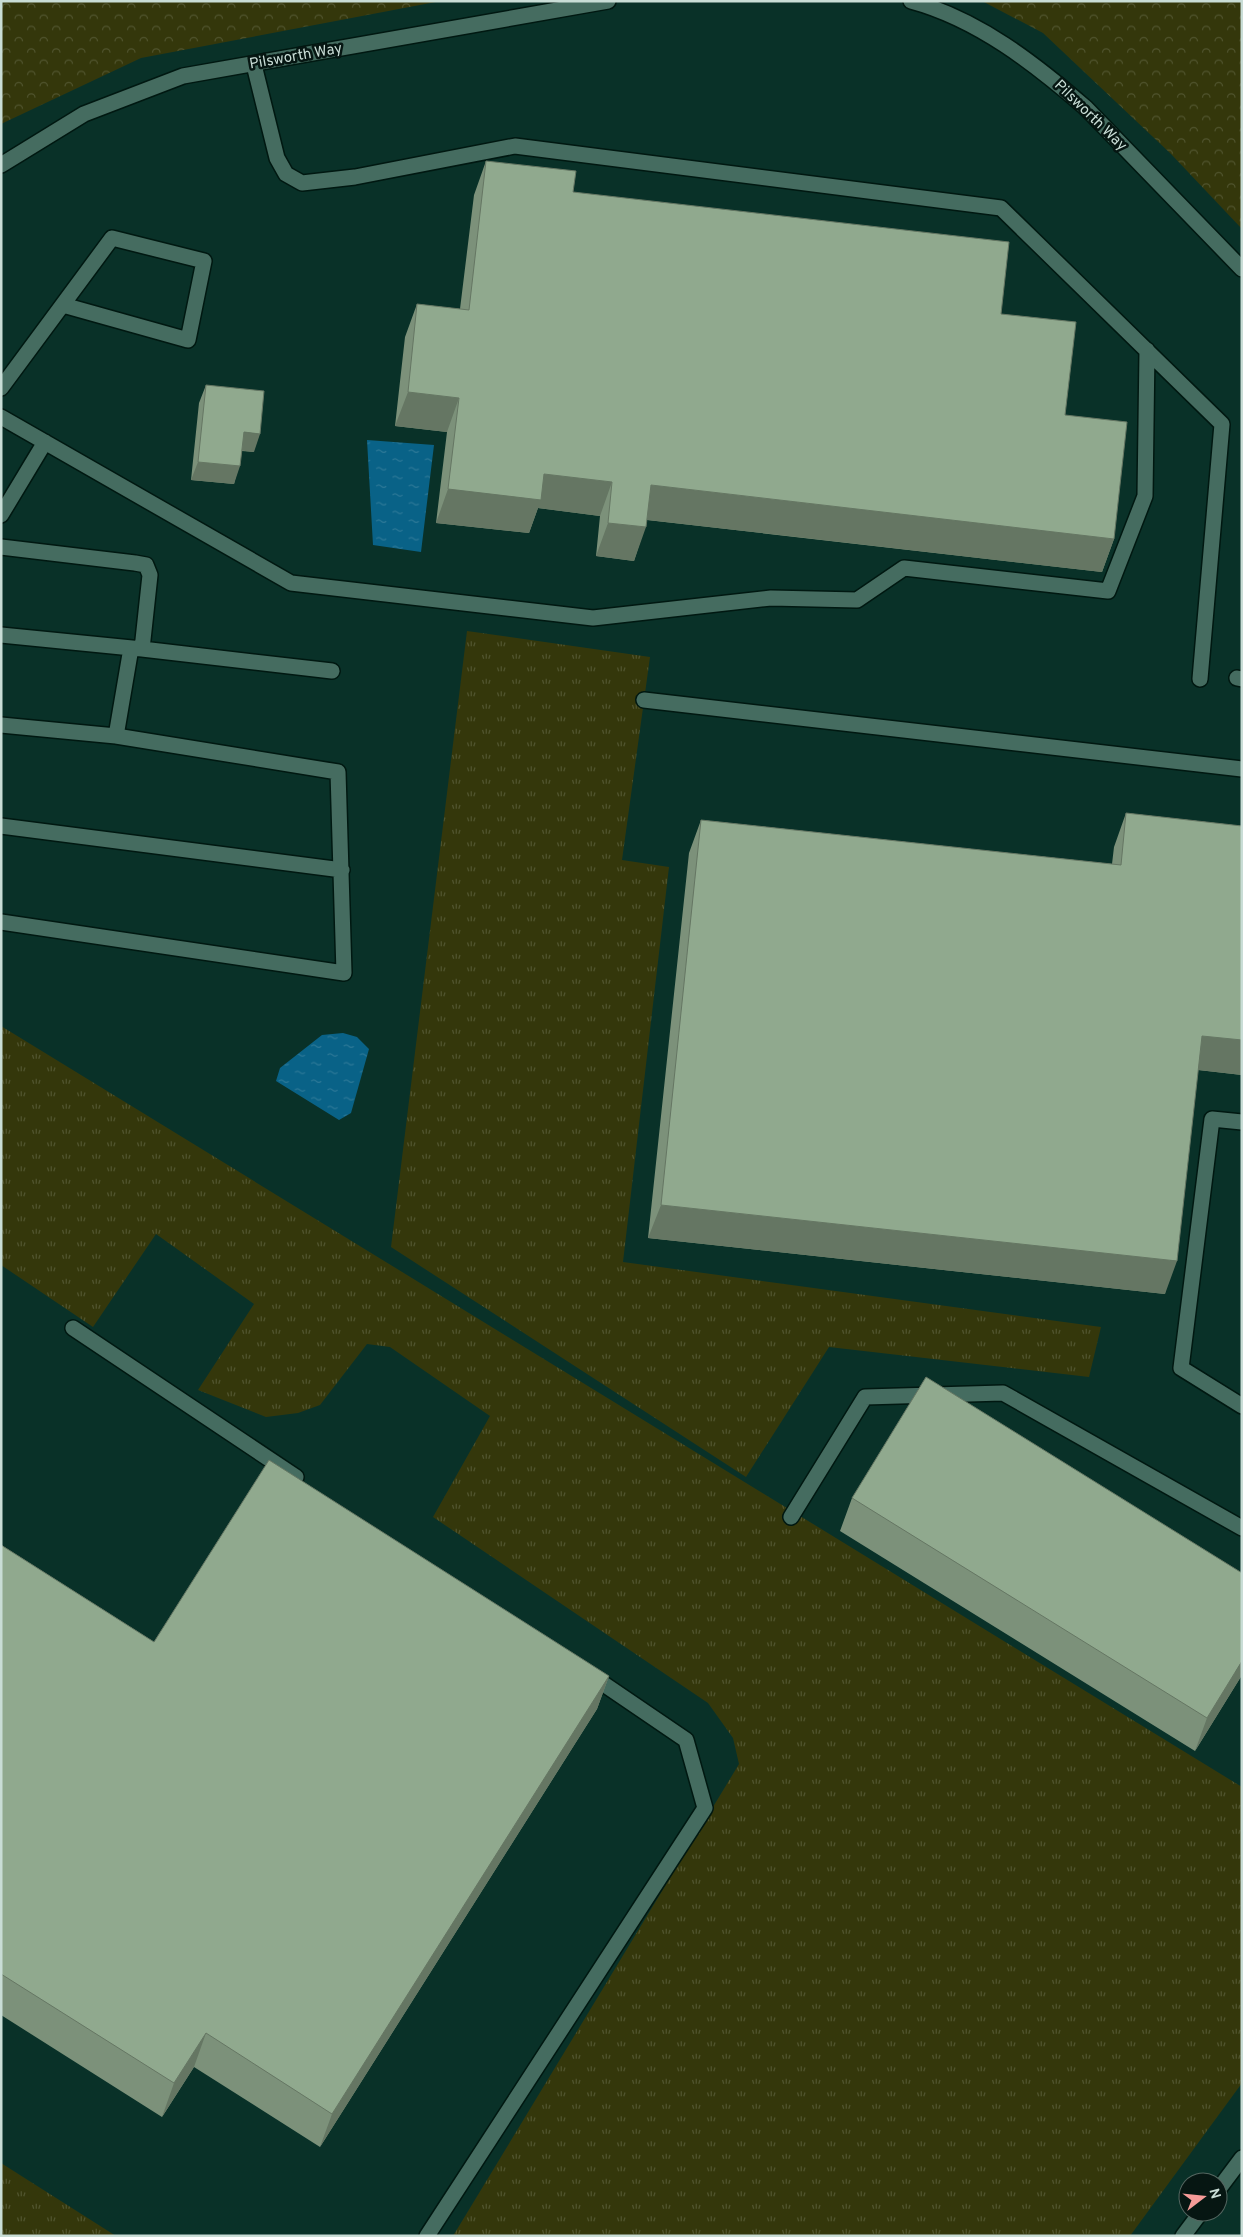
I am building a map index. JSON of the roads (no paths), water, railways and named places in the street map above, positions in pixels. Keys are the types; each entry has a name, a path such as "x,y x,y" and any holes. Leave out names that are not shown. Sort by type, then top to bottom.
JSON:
{"street":[{"name":"Pilsworth Way","path":"1,165 84,114 183,76 254,65 608,1"},
{"name":"Pilsworth Way","path":"911,1 979,30 1031,62 1086,108 1242,269"},
{"path":"254,65 277,158 286,174 302,183 355,177 515,146 1001,208 1222,424 1200,679"},
{"path":"1,388 112,238 204,261 188,340 63,305"},
{"path":"1,417 291,583 593,618 771,598 857,600 904,568 1108,592 1145,496 1147,350"},
{"path":"1,515 44,442"},
{"path":"1,547 146,565 150,575 136,649 116,736"},
{"path":"1,635 332,671"},
{"path":"644,700 1242,769"},
{"path":"1,725 116,736 338,772 344,973 1,922"},
{"path":"1,826 342,870"},
{"path":"1242,1122 1212,1119 1181,1368 1242,1406"},
{"path":"73,1328 305,1484"},
{"path":"791,1517 865,1398 1004,1392 1242,1528"},
{"path":"427,2236 705,1808 686,1740 578,1667"},
{"path":"1228,2177 1242,2158"},
{"path":"1183,2236 1194,2222"}],"water":[{"path":"367,440 434,445 421,552 373,545"},
{"path":"343,1033 357,1037 369,1049 351,1113 339,1120 276,1081 280,1068 322,1035"}]}
